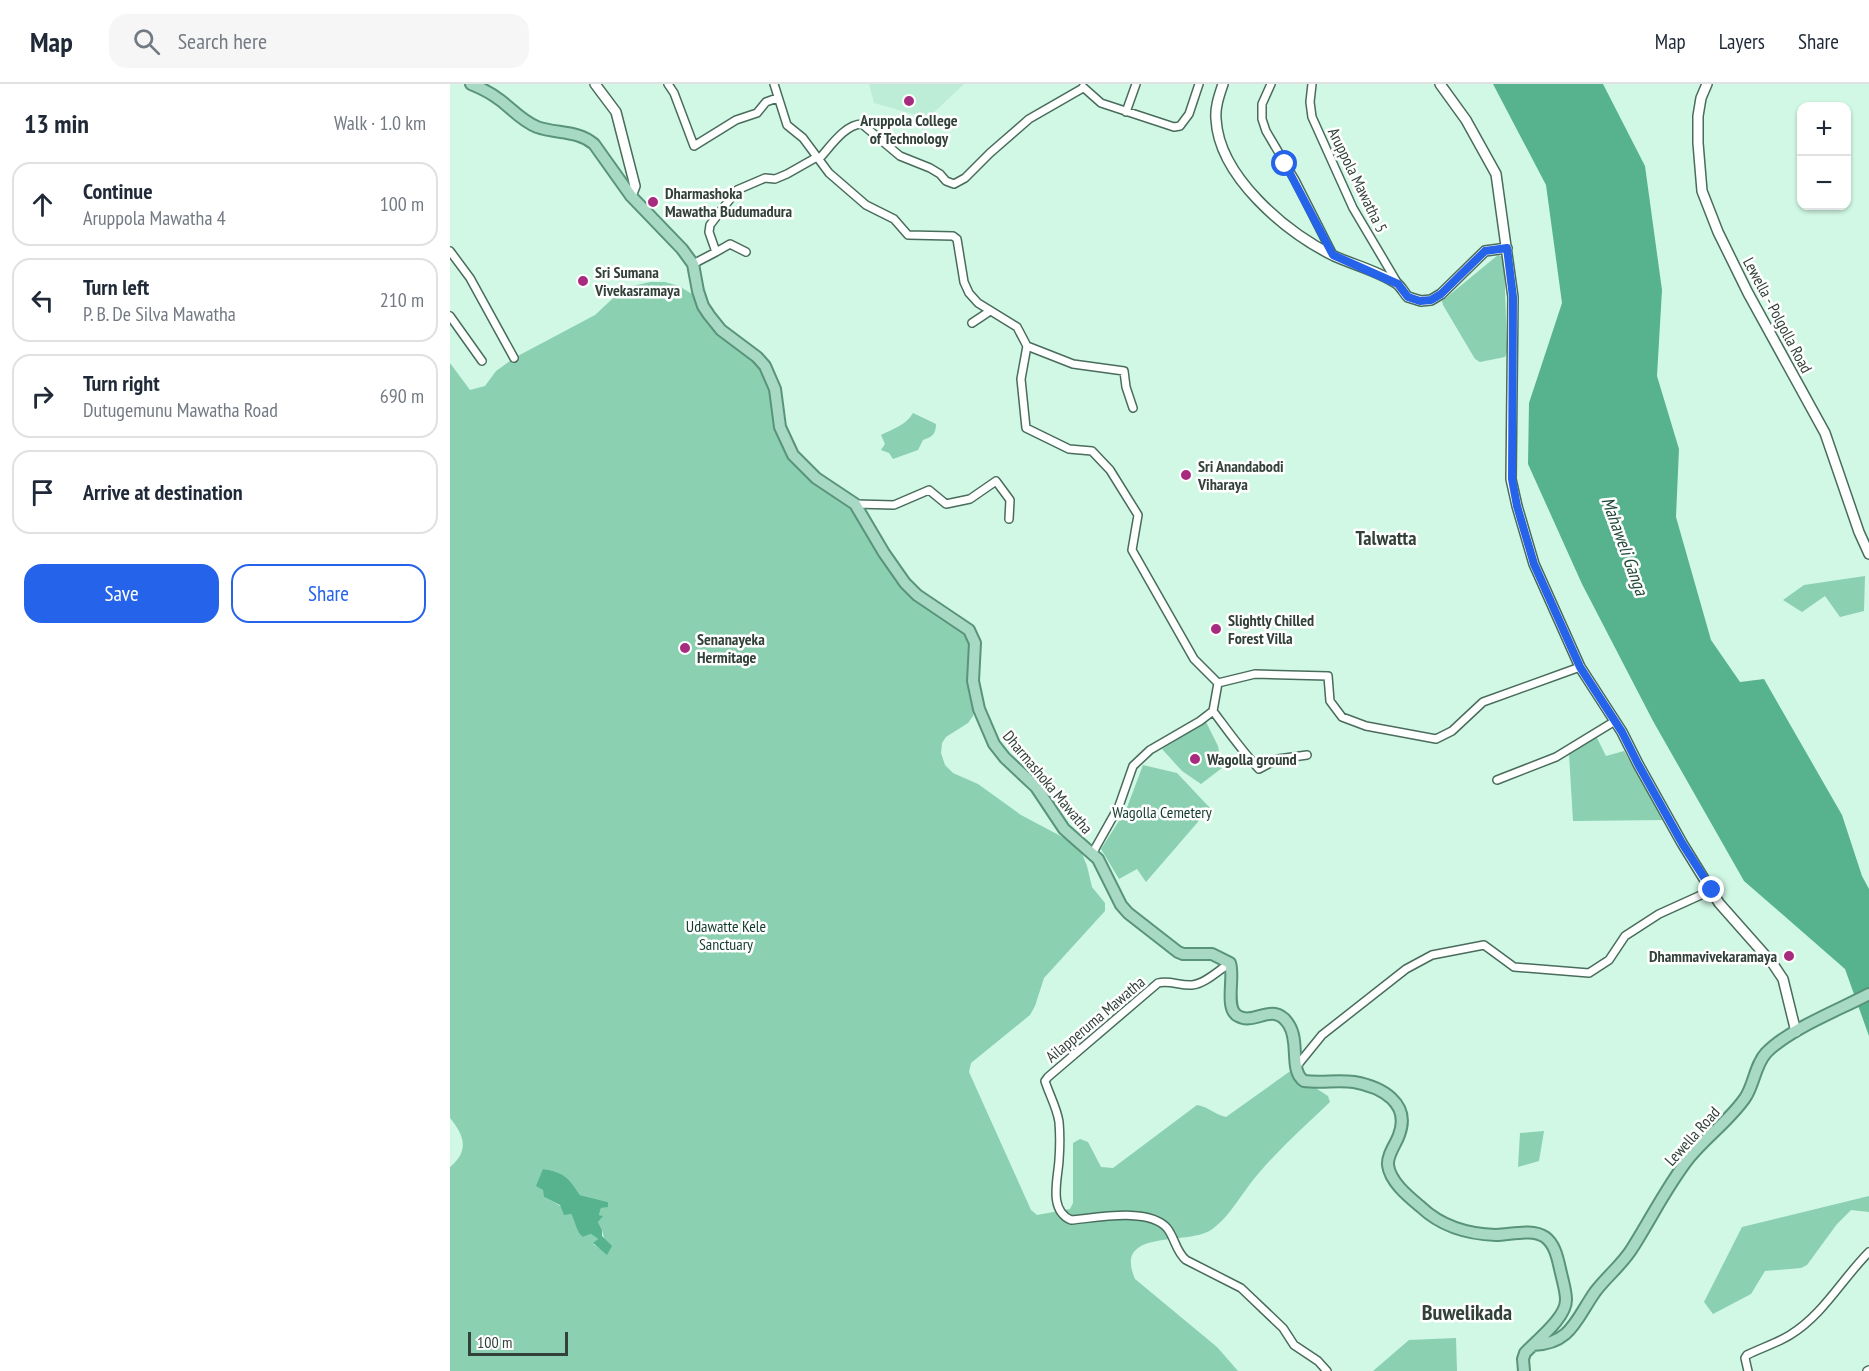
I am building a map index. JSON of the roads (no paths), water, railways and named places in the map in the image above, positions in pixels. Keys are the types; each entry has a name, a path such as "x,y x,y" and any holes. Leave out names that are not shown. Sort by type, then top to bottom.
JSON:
{"main road":[{"name":"Dharmashoka Mawatha","path":"471,84 499,99 525,121 537,127 575,133 594,144 631,196 682,249 693,264 698,291 709,315 732,340 757,357 765,366 772,378 780,427 793,455 816,477 855,504 905,583 931,606 969,630 975,643 973,681 975,691 979,709 994,744 1005,758 1036,787 1064,829 1102,865 1116,897 1128,913 1178,952 1212,954 1230,963"},
{"path":"1230,963 1232,977 1230,996 1234,1012 1237,1016 1246,1018 1272,1013 1282,1017 1294,1035 1296,1067 1300,1078 1305,1081 1353,1082 1371,1086 1396,1101 1402,1113 1402,1126 1388,1164 1391,1174 1400,1188 1434,1218 1447,1225 1471,1232 1496,1235 1539,1234 1551,1243 1560,1269 1566,1304 1560,1315 1524,1356 1524,1371"},
{"name":"Lewella Road","path":"1533,1345 1551,1344 1569,1332 1594,1293 1628,1255 1665,1190 1685,1163 1729,1118 1743,1100 1752,1085 1763,1056 1796,1032 1869,994"}],"street":[{"path":"595,84 616,112 635,186 631,196"},
{"path":"668,84 674,93 694,146 736,120 757,113 766,102 777,98"},
{"path":"774,84 787,125 802,138 829,173 866,206 894,219 908,235 953,236 957,239 964,282 969,293 978,303 1017,327 1027,346 1021,379 1026,428 1069,450 1092,452 1110,470 1138,515 1132,550 1194,659 1218,683"},
{"path":"1126,112 1136,84"},
{"path":"716,252 709,232 710,225 738,190 765,178 775,179 788,174 818,158 840,135 857,124 862,124 900,156 930,168 946,181 954,184 965,178 1029,119 1083,86 1101,103 1163,124 1180,126 1189,114 1199,84"},
{"path":"1223,84 1217,99 1216,119 1219,139 1227,159 1245,185 1280,222 1303,239 1398,284 1408,297 1420,301 1431,300 1441,294 1485,251 1507,248"},
{"path":"1271,84 1262,104 1262,119 1266,131 1295,180 1333,255"},
{"name":"Aruppola Mawatha 5","path":"1312,84 1310,102 1312,117 1353,208 1398,284"},
{"path":"1440,84 1466,120 1496,174 1513,297 1512,479 1517,506 1534,564 1580,667 1616,721 1687,851 1719,903 1773,964 1783,979 1796,1032"},
{"name":"Lewella - Polgolla Road","path":"1707,84 1701,98 1698,116 1702,191 1718,232 1748,293 1825,433 1859,532 1869,554"},
{"path":"693,264 730,244 746,252"},
{"path":"450,251 470,278 514,358"},
{"path":"972,323 990,311"},
{"path":"450,316 482,360"},
{"path":"1027,346 1073,364 1124,371 1126,387 1133,408"},
{"path":"855,504 894,505 929,490 946,504 970,499 996,481 1010,500 1010,519"},
{"path":"1218,683 1255,674 1328,676 1330,701 1342,717 1366,726 1436,739 1452,731 1483,702 1580,667"},
{"path":"1092,854 1119,807 1133,766 1150,750 1213,711 1218,683"},
{"path":"1213,711 1243,753 1259,770 1278,759 1307,755"},
{"path":"1497,780 1556,757 1616,721"},
{"path":"1296,1067 1323,1035 1406,969 1432,955 1484,945 1514,967 1588,973 1609,960 1625,936 1659,914 1712,890"},
{"name":"Ailapperuma Mawatha","path":"1230,963 1198,984 1167,981 1158,983 1048,1077 1045,1082 1059,1119 1060,1159 1057,1202 1065,1218 1071,1220 1139,1216 1156,1220 1166,1228 1180,1256 1241,1287 1283,1328 1294,1345 1318,1361 1327,1371"},
{"path":"1748,1371 1745,1358 1747,1355 1788,1336 1801,1327 1816,1314 1869,1252"}],"water":[{"name":"Mahaweli Ganga","path":"1493,84 1603,84 1645,166 1662,290 1657,376 1679,449 1676,517 1711,640 1740,682 1764,679 1842,815 1862,876 1869,889 1869,1036 1845,969 1744,881 1653,721 1582,584 1528,464 1529,403 1562,303 1546,185"},
{"path":"543,1169 565,1177 580,1195 608,1202 608,1207 601,1208 599,1215 603,1216 598,1222 602,1236 612,1246 607,1255 593,1243 598,1239 591,1234 583,1237 581,1235 571,1214 564,1215 560,1205 544,1197 543,1190 536,1186"}],"place":[{"name":"Aruppola College of Technology","path":"909,101"},
{"name":"Dharmashoka Mawatha Budumadura","path":"653,202"},
{"name":"Sri Sumana Vivekasramaya","path":"583,281"},
{"name":"Sri Anandabodi Viharaya","path":"1186,475"},
{"name":"Slightly Chilled Forest Villa","path":"1216,629"},
{"name":"Senanayeka Hermitage","path":"685,648"},
{"name":"Wagolla ground","path":"1195,759"},
{"name":"Dhammavivekaramaya","path":"1789,956"}],"district":[{"name":"Talwatta","path":"1386,538"},
{"name":"Buwelikada","path":"1467,1312"}],"park label":[{"name":"Wagolla Cemetery","path":"1162,812"},
{"name":"Udawatte Kele Sanctuary","path":"726,935"}]}
